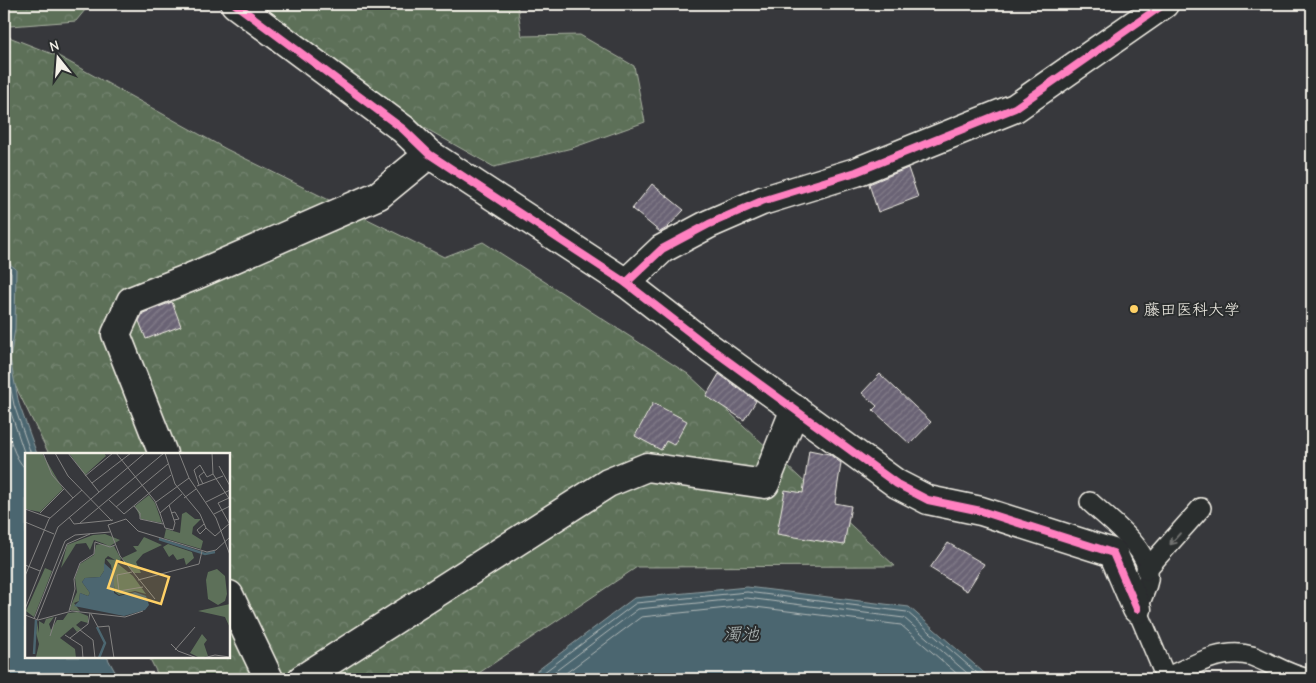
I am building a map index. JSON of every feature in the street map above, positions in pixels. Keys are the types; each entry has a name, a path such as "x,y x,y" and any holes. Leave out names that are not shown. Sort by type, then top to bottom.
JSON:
{"street":[{"path":"235,4 403,129 429,154 626,283 897,484 928,500 981,511 1113,553 1138,609"},
{"path":"626,283 662,249 709,224 762,201 856,172 1015,108 1164,4"},
{"path":"163,453 116,334 131,301 194,276 379,195 429,154"},
{"path":"302,679 608,483 634,471 647,467 660,468 683,474 765,484 794,409"},
{"path":"230,597 269,679"}],"lane":[{"path":"1090,502 1127,536 1145,558 1148,579 1138,609 1164,678 1204,660 1223,655 1238,654 1251,656 1310,679"},
{"path":"1146,570 1201,508"}],"green space":[{"path":"4,4 90,4 76,21 10,26 4,23"},
{"path":"247,4 517,4 522,36 580,35 634,66 645,122 572,148 494,167 370,97"},
{"path":"4,35 60,57 226,149 444,257 483,242 688,374 895,566 637,567 470,679 160,679 150,658 230,658 230,453 49,453 4,363"}],"water":[{"path":"4,259 16,269 15,329 10,359 19,404 37,453 25,453 25,658 108,658 119,679 4,679"},
{"name":"濁池","path":"747,587 909,607 991,679 526,679 634,598"}],"building":[{"path":"908,168 918,197 878,212 869,184"},
{"path":"652,184 684,210 667,228 660,232 632,209"},
{"path":"172,302 181,326 146,339 139,321 143,313"},
{"path":"719,374 756,401 744,420 706,396"},
{"path":"880,374 931,422 910,444 873,410 877,406 862,393"},
{"path":"653,403 687,421 674,445 666,441 661,450 635,436"},
{"path":"809,450 829,454 841,463 835,503 851,506 844,545 777,534 785,490 803,493"},
{"path":"948,543 984,564 967,591 930,568"}],"cycle path":[{"path":"235,4 403,129 429,154 626,283 706,345 897,484 928,500 981,511 1113,553 1137,609"},
{"path":"626,283 662,249 709,224 762,201 856,172 1015,108 1164,4"}],"place":[{"name":"藤田医科大学","path":"1134,309"}]}
